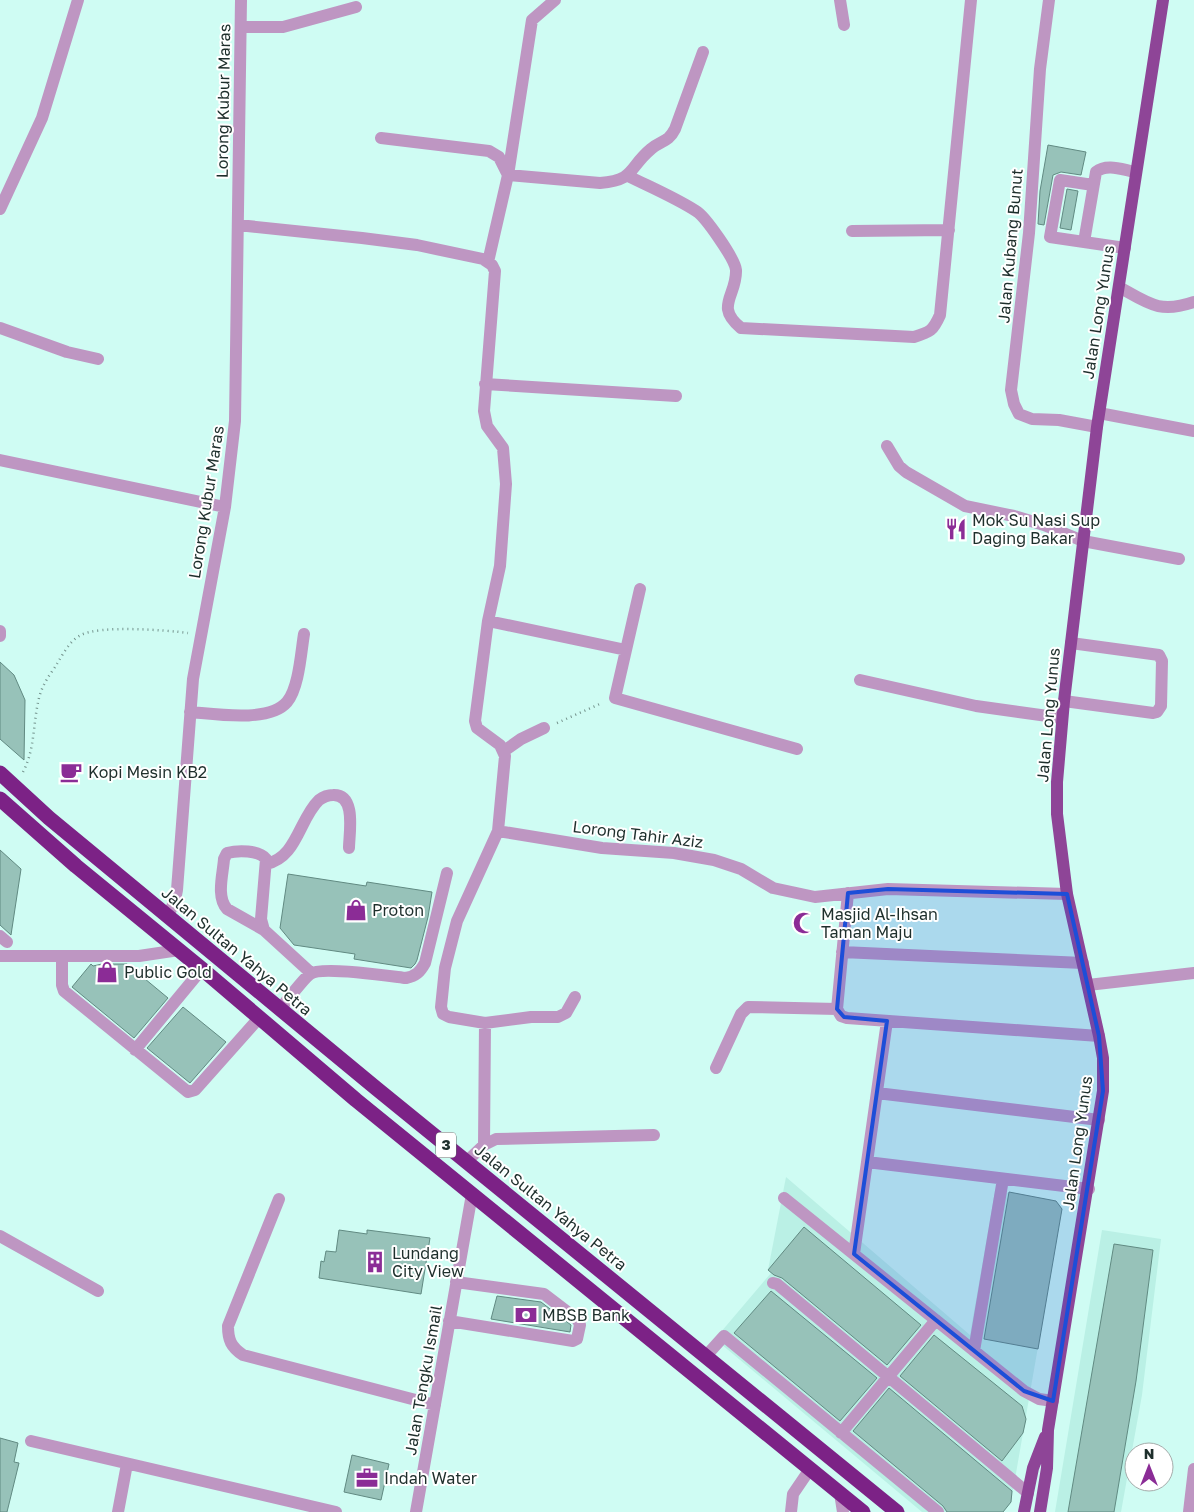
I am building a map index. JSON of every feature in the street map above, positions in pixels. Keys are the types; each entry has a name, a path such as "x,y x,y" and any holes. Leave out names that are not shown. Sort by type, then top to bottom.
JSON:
{"highway":[{"name":"Jalan Sultan Yahya Petra","path":"0,773 49,818 280,1009 897,1512"},
{"name":"3","path":"0,799 76,866 180,950 356,1100 863,1512"}],"main road":[{"name":"Jalan Long Yunus","path":"1040,1512 1047,1468 1048,1430 1089,1189 1103,1092 1103,1058 1067,894 1057,814 1057,782 1062,718 1097,427 1163,0"},
{"name":"Jalan Long Yunus","path":"1024,1512 1033,1468 1048,1430"}],"street":[{"path":"0,209 42,118 78,0"},
{"name":"Lorong Kubur Maras","path":"168,916 177,890 190,712 201,635 225,507 235,421 241,0"},
{"path":"488,262 508,175 532,20 555,0"},
{"path":"840,0 844,25"},
{"path":"628,176 698,212 726,247 736,268 728,309 731,320 741,328 914,337 926,334 934,328 940,315 971,0"},
{"name":"Jalan Kubang Bunut","path":"1048,0 1040,68 1029,233 1011,390 1014,404 1020,414 1032,419 1059,420 1097,427"},
{"path":"241,27 283,27 356,7"},
{"path":"508,175 600,184 614,182 628,176 645,154 653,147 670,138 703,52"},
{"path":"381,138 489,151 499,157 508,175"},
{"path":"1084,242 1096,172 1100,168 1108,167 1136,172"},
{"path":"1093,186 1060,180 1050,236 1125,248"},
{"path":"238,225 417,245 488,262 492,265 496,277 484,411 487,426 503,448 506,484 500,566 488,622 475,721 477,728 500,745 504,751 506,761 498,831 457,921 445,968 441,1007 443,1014 449,1017 485,1023 531,1017 562,1016 568,1010 575,997"},
{"path":"852,231 949,230"},
{"path":"1118,287 1159,307 1178,307 1194,302"},
{"path":"0,328 67,352 98,359"},
{"path":"485,384 676,396"},
{"path":"1100,413 1194,431"},
{"path":"887,446 899,466 906,472 965,506 1014,516 1083,540 1179,559"},
{"path":"0,460 225,507"},
{"path":"640,589 615,698 797,749"},
{"path":"488,622 626,650"},
{"path":"0,631 0,636"},
{"path":"190,712 231,716 249,715 278,709 288,701 294,688 304,634"},
{"path":"1064,701 1153,713 1157,712 1161,706 1162,661 1159,655 1070,643"},
{"path":"860,680 976,706 1062,718"},
{"path":"504,751 521,739 544,728"},
{"path":"266,864 275,863 283,856 319,800 326,796 336,795 345,799 350,808 349,848"},
{"name":"Lorong Tahir Aziz","path":"498,831 602,848 674,853 714,860 741,869 773,888 810,897 888,889 1067,894"},
{"path":"264,930 262,919 266,859 258,853 232,851 227,853 224,859 221,898 223,904 227,909 264,930 311,973"},
{"path":"280,1009 311,973 336,971 406,978 414,976 421,971 425,963 447,873"},
{"path":"848,893 837,1009 839,1014 844,1017 1099,1036"},
{"path":"0,956 138,956 180,950"},
{"path":"842,952 1083,963"},
{"path":"62,956 62,985 64,991 185,1091 192,1092 259,1018"},
{"path":"136,1050 202,969"},
{"path":"1088,985 1194,973"},
{"path":"716,1068 741,1014 748,1008 837,1009"},
{"path":"854,1254 887,1021"},
{"path":"484,1144 485,1023"},
{"path":"877,1093 1099,1120"},
{"path":"466,1162 484,1144 496,1140 654,1135"},
{"path":"867,1162 1089,1189"},
{"path":"974,1351 1003,1178"},
{"name":"Jalan Tengku Ismail","path":"416,1512 472,1194"},
{"path":"784,1198 1024,1392 1039,1399 1053,1401"},
{"path":"279,1199 228,1326 228,1338 233,1349 243,1355 435,1405"},
{"path":"0,1236 98,1291"},
{"path":"450,1321 573,1341 577,1339 580,1325 578,1320 544,1294 456,1282"},
{"path":"773,1283 777,1284 1028,1493"},
{"path":"841,1433 936,1320"},
{"path":"706,1356 724,1336 938,1512"},
{"path":"31,1441 336,1512"},
{"path":"118,1512 127,1464"},
{"path":"791,1512 793,1494 810,1469"},
{"path":"1189,1512 1194,1469"},
{"path":"840,1493 843,1512"}],"path":[{"path":"15,787 28,760 39,697 44,684 68,646 81,635 97,630 166,630 201,635"},
{"path":"544,728 615,698"}],"highlighted area":[{"path":"888,889 1067,894 1099,1036 1103,1091 1053,1401 1024,1391 854,1254 887,1021 844,1017 837,1009 848,893"}],"shaded area":[{"path":"786,1177 970,1335 995,1191 1056,1201 1062,1209 1011,1502 1003,1512 922,1512 715,1339 771,1273 768,1270"},
{"path":"1102,1230 1161,1239 1142,1395 1134,1442 1124,1442 1125,1492 1121,1512 1055,1512"}],"building":[{"path":"1048,145 1086,152 1081,175 1061,172 1053,175 1044,225 1038,224 1040,191"},
{"path":"1067,189 1078,191 1071,230 1060,228"},
{"path":"0,662 14,675 25,700 24,760 0,739"},
{"path":"0,850 21,869 11,935 0,925"},
{"name":"Proton","path":"288,874 366,886 367,882 432,892 428,917 415,964 411,968 354,959 355,954 294,945 280,928"},
{"path":"91,964 93,966 127,964 168,998 134,1038 72,987"},
{"path":"183,1007 226,1042 190,1083 147,1048"},
{"path":"1009,1192 1056,1201 1062,1209 1038,1349 984,1339"},
{"path":"804,1227 921,1325 887,1365 782,1278 768,1270"},
{"name":"Lundang City View","path":"339,1230 367,1234 367,1230 430,1238 421,1294 319,1278 321,1261 324,1262 326,1251 336,1252"},
{"path":"1114,1244 1153,1250 1136,1381 1126,1442 1124,1442 1114,1512 1068,1512"},
{"path":"771,1291 877,1378 840,1421 734,1333"},
{"name":"MBSB Bank","path":"497,1296 541,1302 571,1325 570,1332 491,1319"},
{"path":"934,1335 1022,1406 1026,1419 1023,1433 1002,1461 900,1376"},
{"path":"889,1388 1012,1491 1011,1502 1003,1512 947,1512 943,1506 853,1431"},
{"path":"0,1438 18,1443 14,1462 19,1463 7,1512 0,1512"},
{"name":"Indah Water","path":"352,1455 389,1464 381,1500 344,1492"}],"place":[{"name":"Mok Su Nasi Sup Daging Bakar","path":"956,529"},
{"name":"Kopi Mesin KB2","path":"71,772"},
{"name":"Proton","path":"356,910"},
{"name":"Masjid Al-Ihsan Taman Maju","path":"804,923"},
{"name":"Public Gold","path":"107,972"},
{"name":"Lundang City View","path":"375,1262"},
{"name":"MBSB Bank","path":"526,1315"},
{"name":"Indah Water","path":"367,1478"}]}
